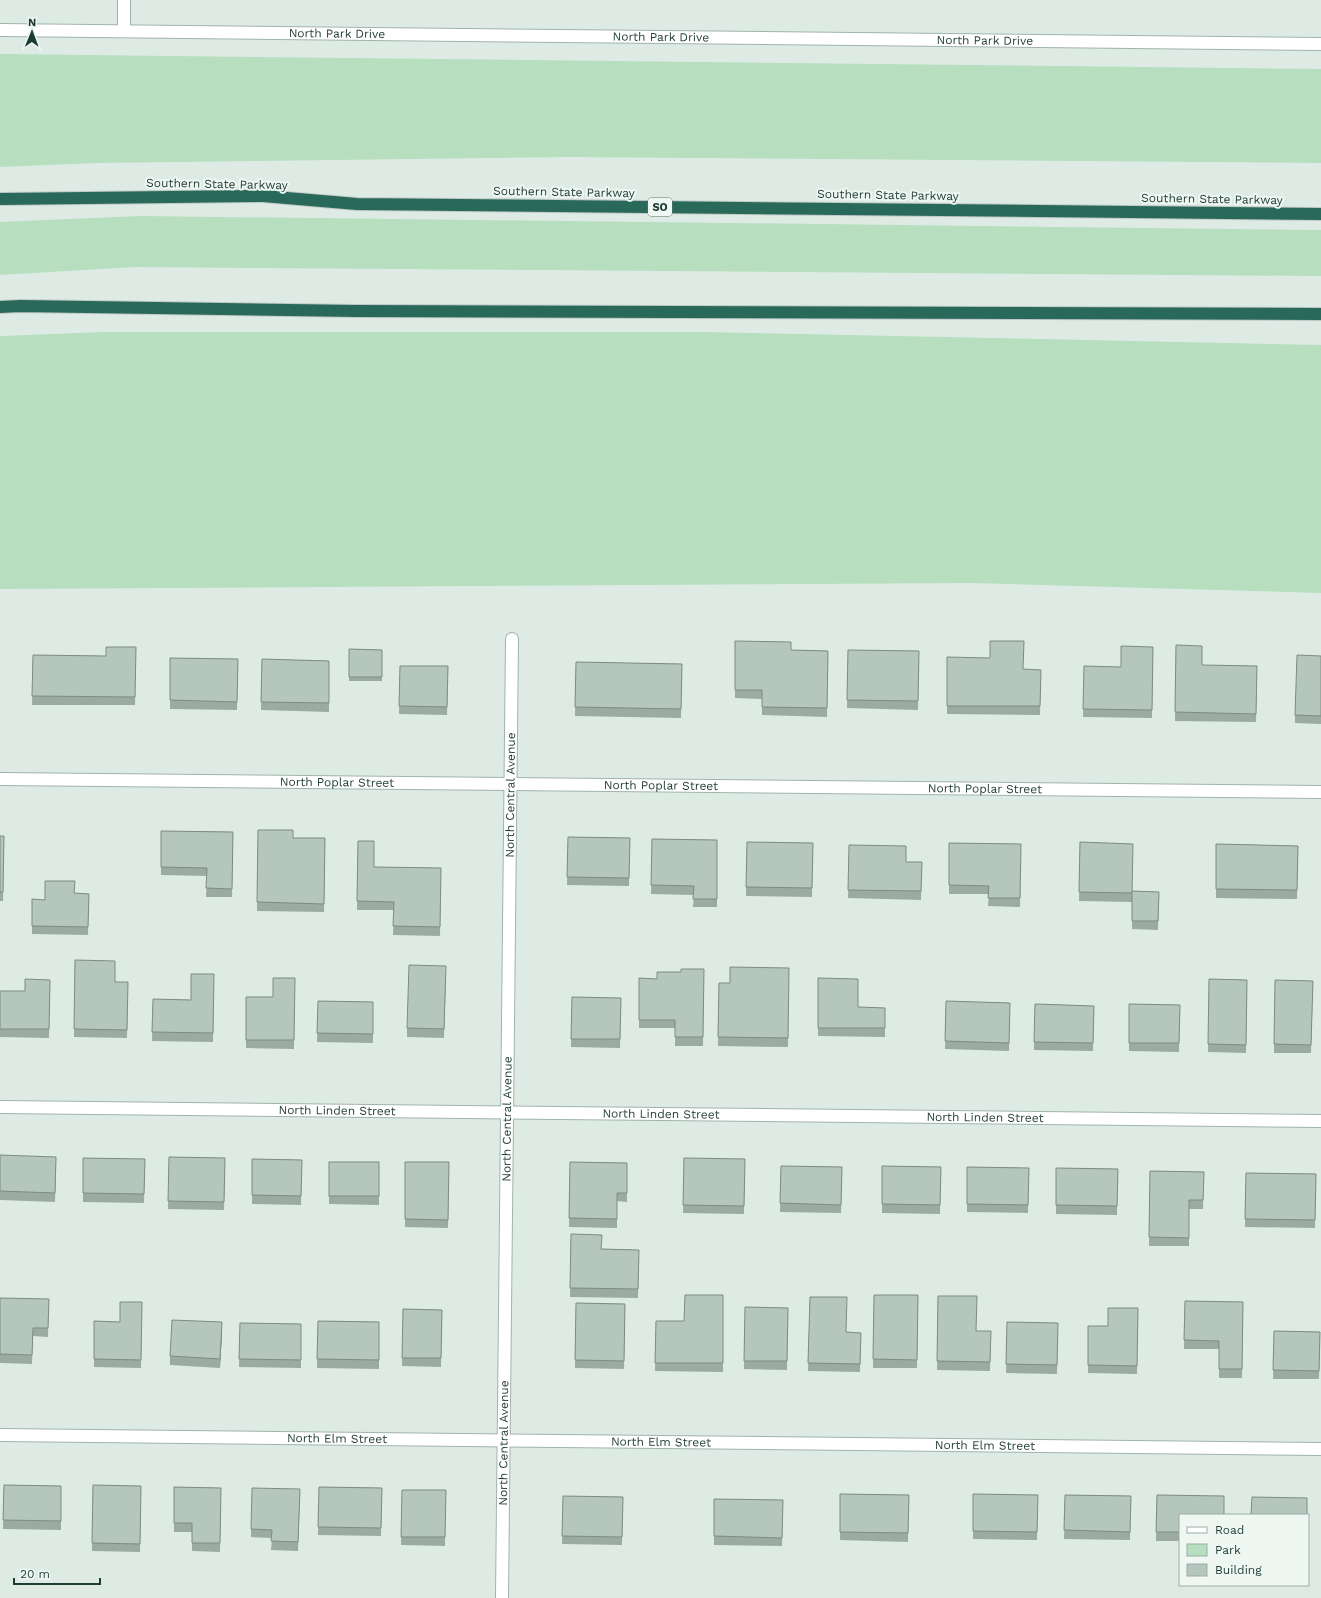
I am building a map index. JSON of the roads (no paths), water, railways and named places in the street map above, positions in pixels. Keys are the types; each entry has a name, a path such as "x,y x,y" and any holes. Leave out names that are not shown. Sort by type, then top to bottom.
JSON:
{"highway":[{"name":"Southern State Parkway","path":"0,199 263,196 357,204 1321,214"},
{"path":"0,307 20,306 365,311 1321,314"}],"street":[{"path":"124,0 124,31"},
{"name":"North Park Drive","path":"0,30 1321,44"},
{"name":"North Central Avenue","path":"502,1598 512,639"},
{"name":"North Poplar Street","path":"0,779 1321,792"},
{"name":"North Linden Street","path":"0,1107 1321,1121"},
{"name":"North Elm Street","path":"0,1435 1321,1449"}]}
